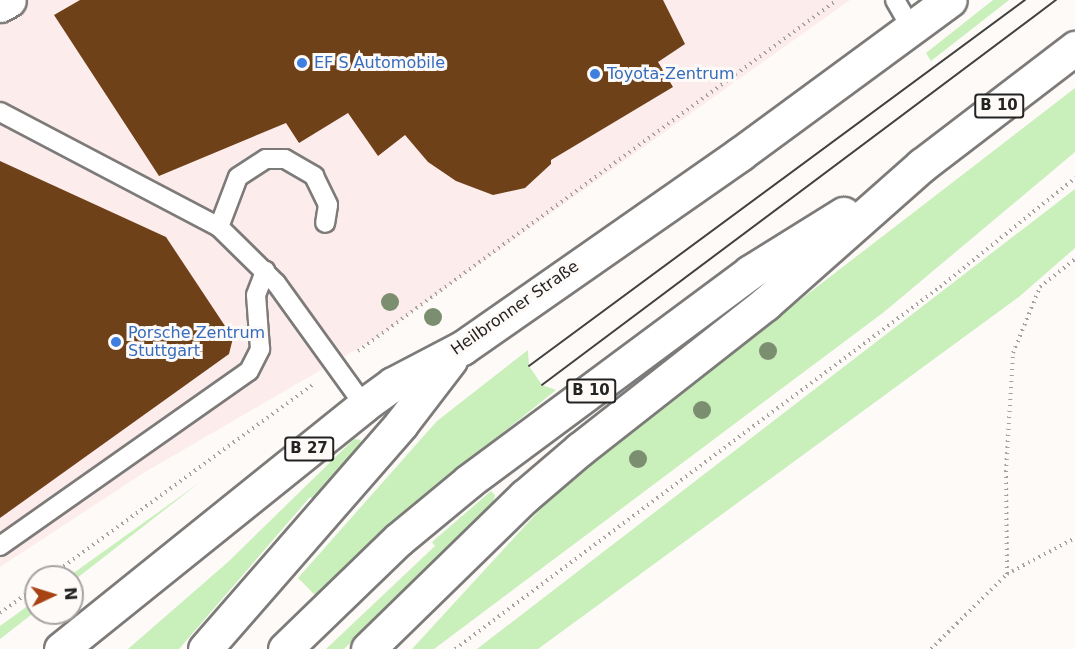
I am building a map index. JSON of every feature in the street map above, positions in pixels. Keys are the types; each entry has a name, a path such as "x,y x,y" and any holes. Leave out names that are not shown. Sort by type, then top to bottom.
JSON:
{"main road":[{"path":"0,5 9,0"},
{"name":"Heilbronner Straße","path":"61,649 364,405 393,384 462,348 740,154 950,0"},
{"name":"B 10","path":"285,649 399,539 469,482 750,272 922,165 1075,48"},
{"path":"368,649 525,496 765,304 922,165"},
{"path":"205,649 401,424 441,369 462,348"}],"lane":[{"path":"895,0 911,28"},
{"path":"0,112 219,227 264,271 364,405"},
{"path":"219,227 238,177 266,159 285,159 314,176 328,205 325,224"},
{"path":"0,546 249,370 260,350 256,295 264,271"}],"path":[{"path":"66,565 837,0"},
{"path":"455,649 940,287 1075,178"},
{"path":"1007,574 1006,472 1013,353 1040,287 1075,259"},
{"path":"931,649 1007,574 1075,538"},
{"path":"0,613 24,596"}],"shaded area":[{"path":"0,0 850,0 376,338 145,472 0,567"}],"green space":[{"path":"993,0 1009,0 931,61 926,53"},
{"path":"1075,88 1075,152 884,312 434,649 412,649 569,478"},
{"path":"1075,189 1075,248 1020,296 538,649 477,649"},
{"path":"528,350 529,366 542,385 556,390 450,475 315,595 298,578 437,421"},
{"path":"354,439 361,440 357,449 314,499 310,497 179,649 128,649 228,562"},
{"path":"199,483 84,573 84,566"},
{"path":"491,491 495,495 493,503 344,649 326,649 435,546 432,542"},
{"path":"24,609 24,620 0,639 0,626"}],"building":[{"name":"EF S Automobile","path":"80,0 663,0 685,44 658,62 673,87 551,160 551,164 525,188 493,195 456,181 428,162 405,135 378,156 348,113 299,143 286,123 159,176 54,15"},
{"name":"Porsche Zentrum Stuttgart","path":"0,161 166,237 233,338 229,354 0,518"}],"tram line":[{"path":"529,366 1025,0"},
{"path":"542,385 1056,0"}],"place":[{"name":"EF S Automobile","path":"302,63"},
{"name":"Toyota-Zentrum","path":"595,74"},
{"name":"Porsche Zentrum Stuttgart","path":"116,342"}]}
